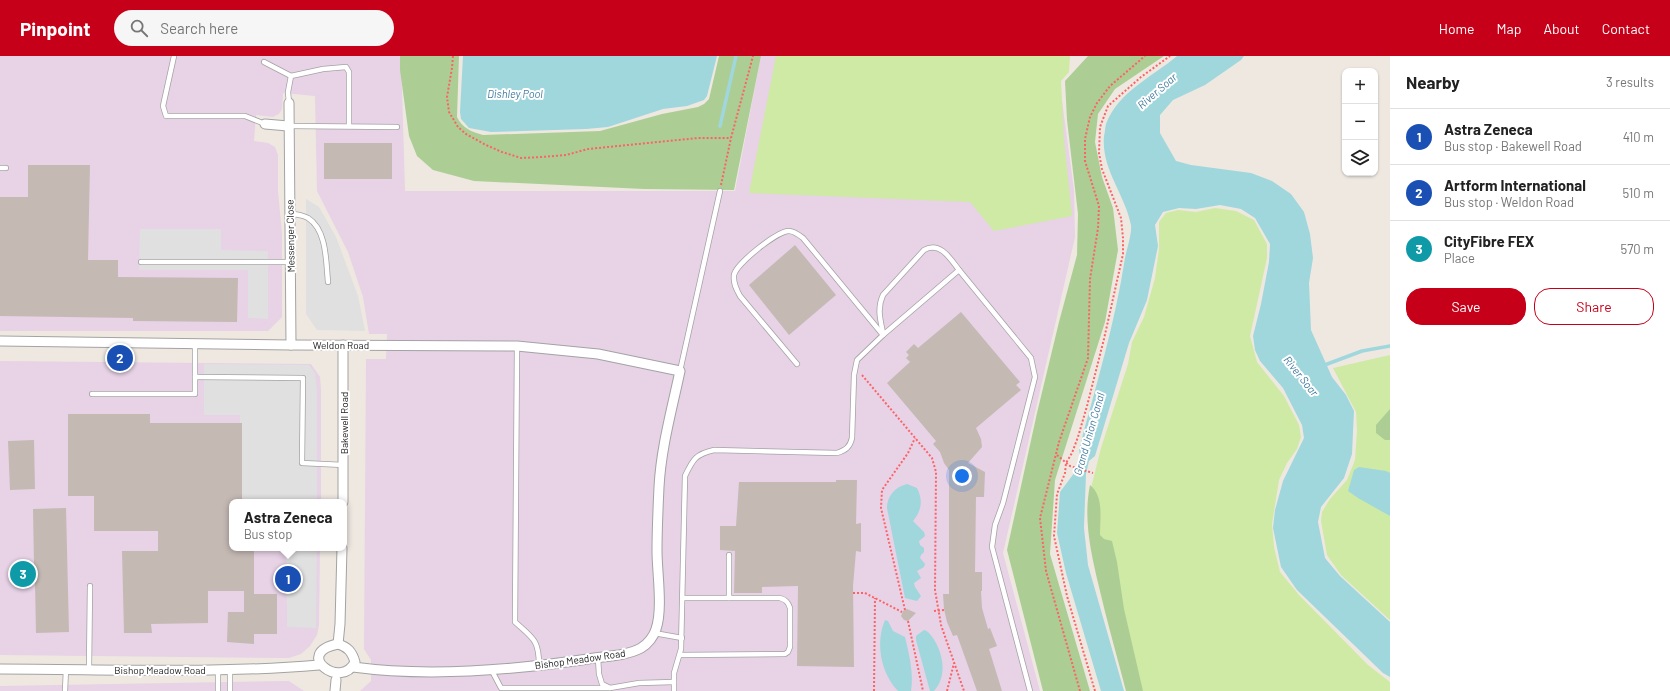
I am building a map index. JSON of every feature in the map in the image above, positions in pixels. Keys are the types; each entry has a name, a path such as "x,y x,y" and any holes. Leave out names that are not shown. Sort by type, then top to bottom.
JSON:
{"street":[{"name":"Messenger Close","path":"289,103 291,345"},
{"path":"265,124 288,126"},
{"name":"Weldon Road","path":"0,341 517,346 598,354 680,371"},
{"name":"Bakewell Road","path":"343,345 343,499"},
{"path":"654,633 657,628 658,614 657,550 662,455 680,371"},
{"path":"338,644 342,551"},
{"name":"Bishop Meadow Road","path":"353,667 390,672 491,669 539,665 628,653 642,647 651,639 654,633"},
{"path":"338,644 345,646 353,655 353,667 344,678 336,680 324,675 319,665 322,654 330,646 338,644"},
{"name":"Bishop Meadow Road","path":"0,669 230,670 319,665"},
{"path":"335,691 336,680"}],"lane":[{"path":"174,56 163,106 166,116 245,116 265,124"},
{"path":"264,62 291,76 323,68 346,67 349,72 349,126"},
{"path":"289,103 288,92 291,76"},
{"path":"288,126 397,127"},
{"path":"680,371 720,191"},
{"path":"290,214 301,215 308,218 319,233 324,246 328,282"},
{"path":"797,364 740,296 734,281 734,273 741,264 780,234 789,231 796,233 802,238 883,335"},
{"path":"883,335 879,313 879,304 882,295 924,250 929,247 936,246 941,249 959,270 1031,358 1035,377 1003,503 995,525 992,547 1030,691"},
{"path":"141,262 290,262"},
{"path":"674,691 674,672 680,655 682,638 685,476 692,462 702,453 714,450 837,453 845,450 850,446 852,438 855,366 857,360 883,335 959,270"},
{"path":"92,394 195,394 195,343"},
{"path":"517,346 515,622 536,642 539,651 539,665"},
{"path":"195,377 303,378 302,463 344,465"},
{"path":"729,555 729,598"},
{"path":"89,669 90,586"},
{"path":"680,655 784,654 788,652 790,647 790,608 789,603 786,600 780,598 683,598"},
{"path":"654,633 682,638"},
{"path":"598,658 599,674 602,684 610,688"},
{"path":"65,691 66,669"},
{"path":"491,669 501,688 610,688 639,683 674,682"},
{"path":"218,670 218,691"},
{"path":"230,670 230,691"}],"path":[{"path":"453,56 447,97 449,112 458,127 466,134 486,145 521,158 566,155 588,150 698,138 732,138"},
{"path":"720,191 753,56"},
{"path":"1080,691 1046,571 1040,518 1057,455 1059,442 1088,358 1090,280 1098,228 1099,206 1084,161 1085,139 1090,117 1110,86 1145,56"},
{"path":"1095,691 1067,596 1054,536 1057,494 1065,473 1066,463 1072,454 1076,443 1089,399 1104,339 1122,254 1123,238 1121,218 1102,169 1099,153 1100,127 1108,106 1141,77 1170,56"},
{"path":"855,366 932,458 936,472 935,590 940,625 964,691"},
{"path":"905,610 881,508 881,498 882,490 908,453 915,438"},
{"path":"1057,455 1070,466 1094,473"},
{"path":"853,593 865,593 902,612"},
{"path":"874,691 875,598"},
{"path":"934,611 944,610"},
{"path":"908,621 923,691"},
{"path":"947,691 954,663"}],"shaded area":[{"path":"0,56 401,56 405,191 735,191 761,56 1056,56 1074,190 1075,237 1003,553 1040,691 360,691 371,681 371,660 364,649 366,359 386,359 387,334 369,334 363,297 348,252 317,191 315,96 283,93 282,109 279,114 273,117 256,115 254,141 268,143 275,147 278,155 278,191 282,234 282,317 268,331 0,331"},
{"path":"306,199 319,207 336,237 358,296 365,331 317,330 306,314"},
{"path":"140,229 221,229 221,250 268,251 268,319 248,318 248,270 139,270"},
{"path":"0,361 311,364 320,377 321,390 321,499 229,499 229,551 320,551 319,625 317,635 310,646 301,654 289,658 0,655"},
{"path":"204,364 309,365 315,373 317,390 317,499 240,499 240,415 204,415"},
{"path":"286,551 317,551 316,628 287,627"},
{"path":"289,681 304,691 0,691 0,686"}],"green space":[{"path":"400,56 459,56 457,117 459,121 468,129 483,135 600,131 662,114 698,107 709,99 719,56 761,56 734,190 644,189 474,181 433,170 417,156 409,136 400,70"},
{"path":"776,56 1070,56 1069,72 1061,81 1064,139 1072,216 994,231 970,202 749,193"},
{"path":"1088,56 1164,56 1115,89 1098,114 1095,142 1102,177 1113,208 1118,250 1105,322 1055,480 1050,554 1090,691 1043,691 1007,550 1037,413 1077,255 1078,214 1067,120 1065,81"},
{"path":"1215,208 1236,211 1254,220 1267,244 1267,258 1250,336 1257,362 1284,396 1299,425 1301,437 1297,449 1287,463 1279,480 1272,524 1274,547 1280,572 1299,595 1368,665 1390,682 1390,691 1127,691 1089,496 1101,448 1128,364 1132,342 1144,317 1155,278 1159,249 1159,222 1166,213 1178,210 1196,212"},
{"path":"1390,355 1390,620 1341,575 1327,555 1321,521 1322,512 1330,499 1347,480 1355,460 1357,431 1356,412 1333,368"},
{"path":"1390,409 1390,440 1385,440 1376,433 1376,425"},
{"path":"1090,485 1099,501 1101,515 1100,535 1104,539 1112,541 1117,562 1124,609 1143,691 1126,691 1105,613 1093,562 1089,536 1087,510"}],"water":[{"name":"Dishley Pool","path":"463,56 717,56 707,96 704,100 687,106 663,109 608,127 491,132 469,128 461,119 460,112"},
{"path":"1177,56 1244,56 1241,60 1205,85 1173,100 1160,115 1160,133 1176,161 1191,165 1251,173 1272,181 1291,194 1304,212 1310,234 1313,258 1309,283 1311,330 1332,377 1346,395 1354,411 1352,454 1344,478 1321,507 1318,522 1325,558 1340,576 1390,622 1390,677 1383,673 1297,590 1281,567 1273,528 1275,510 1283,481 1304,438 1302,425 1283,388 1260,361 1255,350 1253,336 1269,262 1270,244 1255,218 1241,209 1220,205 1196,209 1179,208 1163,212 1155,225 1158,246 1147,300 1129,343 1095,456 1089,461 1086,474 1084,528 1088,565 1124,691 1101,691 1066,573 1057,533 1060,492 1075,472 1080,456 1079,449 1111,330 1131,233 1131,225 1128,214 1106,159 1104,136 1106,124 1119,103 1127,94"},
{"path":"1359,467 1386,471 1390,473 1390,516 1348,491 1354,470"},
{"path":"907,484 917,488 919,492 921,505 913,521 924,532 925,536 919,541 920,545 924,548 924,552 920,558 925,564 924,567 917,571 921,578 914,583 921,596 917,601 905,598 887,508 888,500 892,493 899,487"},
{"path":"885,620 888,621 893,631 905,637 911,671 911,691 898,691 887,676 881,657 880,648 880,638"},
{"path":"924,630 933,638 941,657 941,678 934,691 930,691 916,640 916,636"}],"building":[{"path":"324,143 392,143 392,179 324,179"},
{"path":"28,165 90,165 88,260 118,260 118,277 238,278 237,322 133,321 133,318 0,316 0,197 28,197"},
{"path":"795,245 836,295 789,335 749,285"},
{"path":"961,312 1020,382 1016,385 1021,390 976,428 981,439 982,447 968,463 985,472 984,497 976,497 975,572 982,572 982,608 988,629 990,628 997,646 989,649 1002,691 977,691 957,635 953,636 947,622 943,594 949,594 949,470 944,463 940,452 933,444 936,441 887,383 910,362 906,358 909,355 906,352 914,344 918,348"},
{"path":"68,414 150,414 150,423 242,423 242,499 229,499 229,551 254,551 254,594 277,594 277,634 254,634 254,644 227,642 228,612 244,612 244,591 208,591 208,623 151,624 152,633 124,633 122,551 158,551 158,531 94,531 94,496 68,496"},
{"path":"34,440 35,489 10,490 8,441"},
{"path":"836,480 857,480 856,524 861,523 861,552 856,551 853,586 854,667 797,666 798,586 762,587 762,593 734,593 735,551 720,550 720,526 736,526 739,482 836,482"},
{"path":"66,508 69,632 36,633 35,583 19,583 19,566 34,565 33,509"},
{"path":"907,609 916,613 908,621 904,620 901,616 903,611"}],"waterway":[{"path":"720,126 736,56"},
{"path":"1322,366 1362,351 1390,346"}],"place":[{"name":"Artform International","path":"120,358"},
{"name":"CityFibre FEX","path":"23,574"},
{"name":"Astra Zeneca","path":"288,579"}],"water label":[{"name":"River Soar","path":"1157,91"},
{"name":"River Soar","path":"1301,376"},
{"name":"Grand Union Canal","path":"1089,434"}]}
